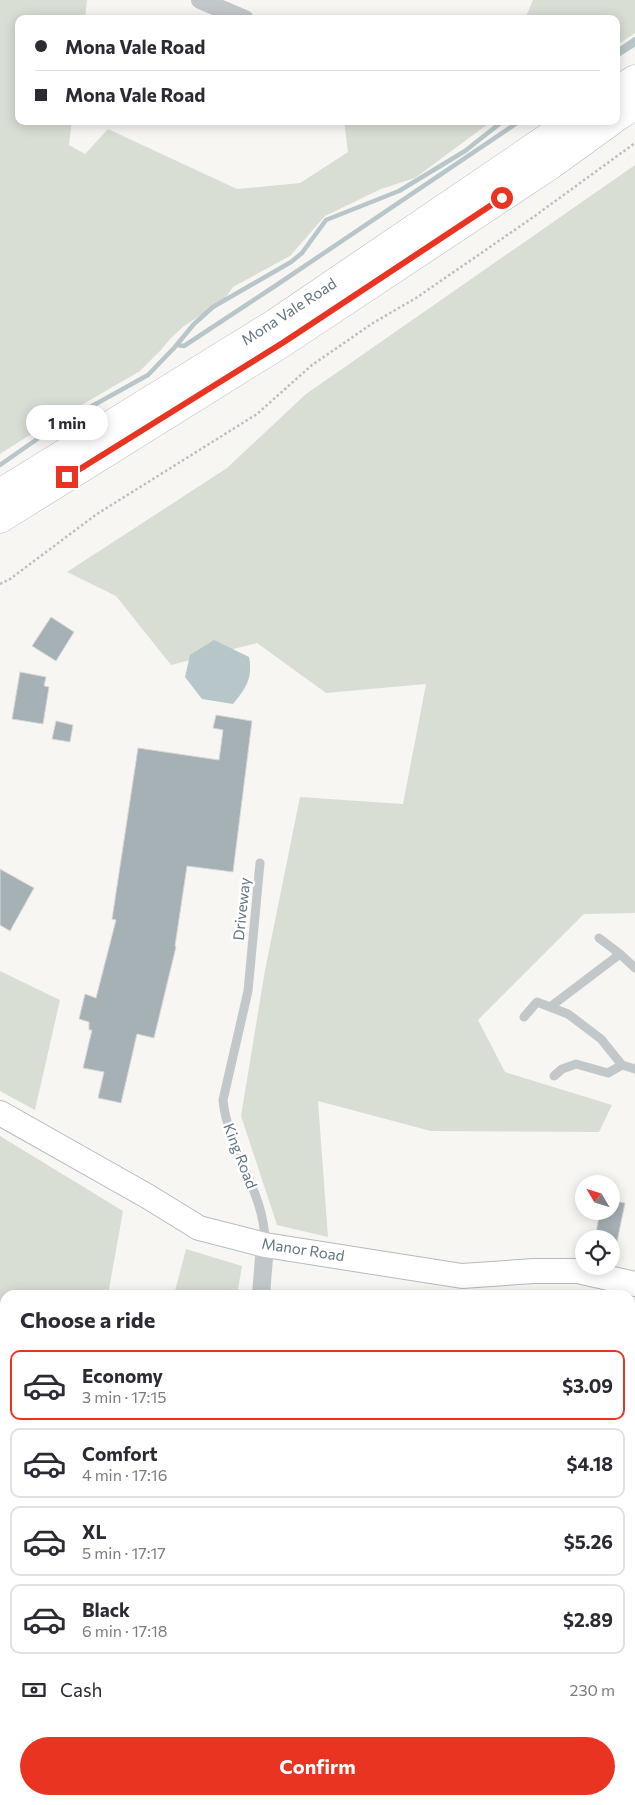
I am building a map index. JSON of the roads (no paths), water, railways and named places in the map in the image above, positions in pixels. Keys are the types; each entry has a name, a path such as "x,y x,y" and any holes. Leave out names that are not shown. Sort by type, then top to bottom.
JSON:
{"highway":[{"path":"620,88 635,79"},
{"path":"620,115 635,104"},
{"name":"Mona Vale Road","path":"0,493 276,323 566,125"},
{"name":"Mona Vale Road","path":"0,519 284,342 543,171 606,125"}],"street":[{"path":"200,0 236,15"},
{"name":"Manor Road","path":"0,1113 147,1196 199,1228 265,1245 462,1276 534,1270 578,1272 635,1284"},
{"name":"King Road","path":"262,1290 265,1245"}],"lane":[{"name":"Driveway","path":"251,958 260,863"},
{"path":"599,938 635,968"},
{"path":"550,1007 620,954"},
{"name":"King Road","path":"251,958 248,991 223,1100 229,1131 260,1209 265,1245"},
{"path":"524,1017 537,1002 568,1014 601,1039 622,1065 635,1070"},
{"path":"554,1076 562,1069 576,1064 607,1077 622,1065"}],"waterway":[{"path":"620,49 635,39"},
{"path":"620,53 635,44"},
{"path":"0,465 56,426 148,375 194,324 213,307 291,262 302,253 326,220 399,191 465,151 498,125"},
{"path":"177,345 184,346 514,125"}]}
